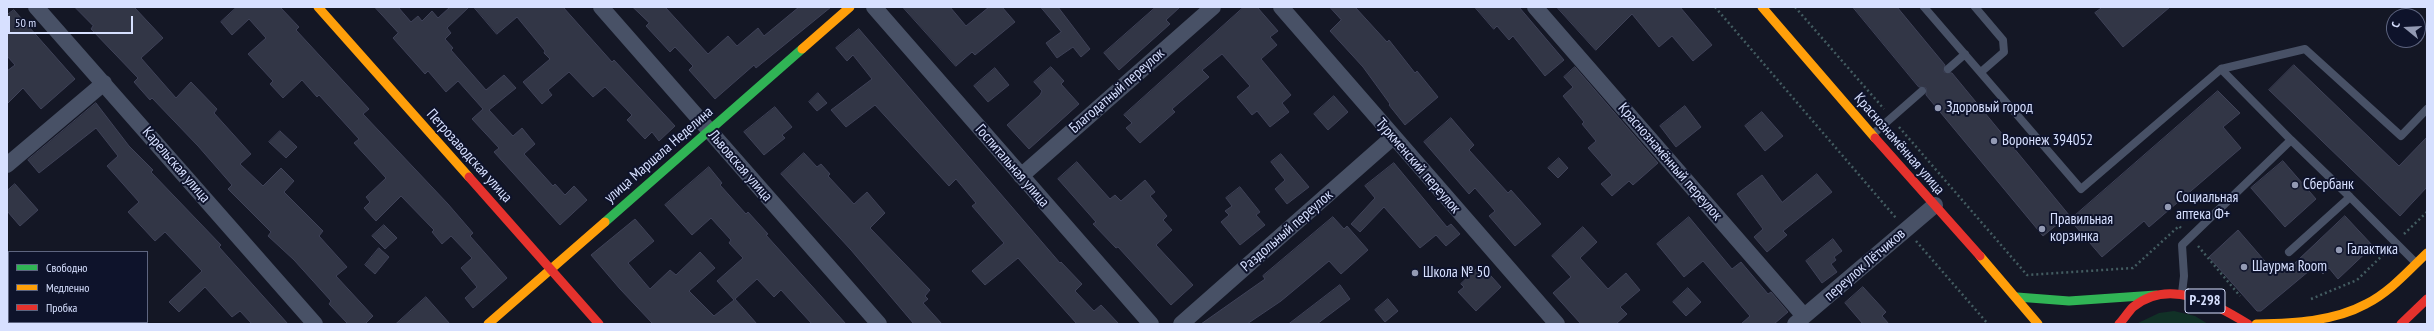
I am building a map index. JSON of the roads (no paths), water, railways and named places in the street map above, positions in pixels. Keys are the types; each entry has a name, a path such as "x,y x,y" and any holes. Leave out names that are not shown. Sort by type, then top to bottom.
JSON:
{"main road":[{"name":"Петрозаводская улица","path":"318,7 599,324"},
{"name":"улица Маршала Неделина","path":"488,324 850,7"},
{"name":"Краснознамённая улица","path":"1762,7 1872,135 2017,298 2038,324"},
{"path":"2256,324 2313,320 2366,305 2392,287 2427,252"},
{"name":"Р-298","path":"2119,324 2140,302 2156,295 2182,293 2213,304 2248,324"},
{"path":"2017,298 2043,302 2076,302 2115,296 2156,295"},
{"path":"2402,324 2427,299"}],"street":[{"name":"Карельская улица","path":"36,7 315,324"},
{"name":"Львовская улица","path":"601,7 879,324"},
{"name":"Госпитальная улица","path":"874,7 1151,324"},
{"name":"Благодатный переулок","path":"1021,176 1213,7"},
{"name":"Туркменский переулок","path":"1281,7 1557,324"},
{"name":"Краснознамённый переулок","path":"1535,7 1800,320"},
{"path":"7,165 104,83"},
{"name":"Раздольный переулок","path":"1181,324 1393,137"},
{"name":"переулок Лётчиков","path":"1800,320 1935,205"}],"lane":[{"path":"1924,7 2081,189 2221,69 2305,49 2401,136 2427,109"},
{"path":"1975,7 2003,40 2004,52 1981,72"},
{"path":"1948,69 1965,54"},
{"path":"2221,69 2416,263"},
{"path":"1872,135 1922,91"},
{"path":"2182,293 2184,276 2182,245 2291,140"},
{"path":"2289,252 2350,197"}],"place":[{"name":"Здоровый город","path":"1938,108"},
{"name":"Воронеж 394052","path":"1994,141"},
{"name":"Сбербанк","path":"2295,185"},
{"name":"Социальная аптека Ф+","path":"2168,207"},
{"name":"Правильная корзинка","path":"2042,229"},
{"name":"Галактика","path":"2339,250"},
{"name":"Шаурма Room","path":"2244,267"},
{"name":"Школа № 50","path":"1415,273"}]}
